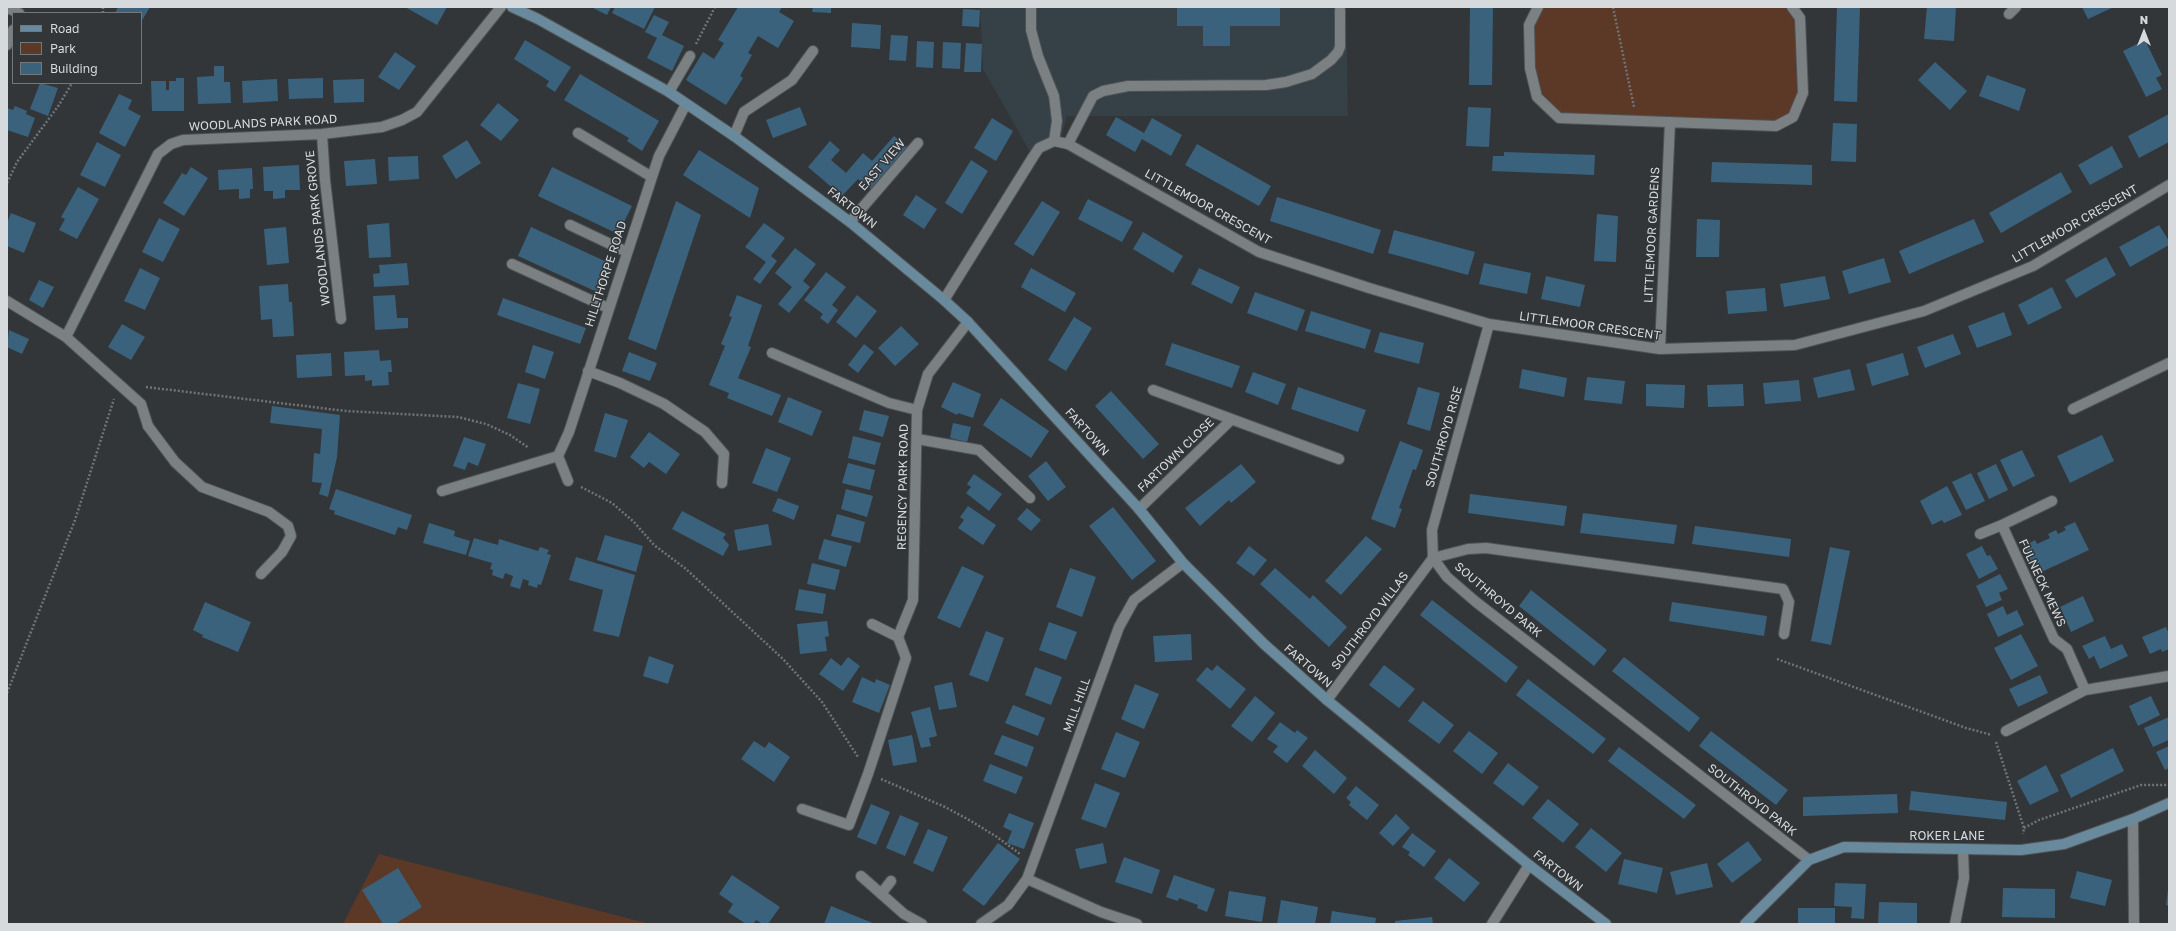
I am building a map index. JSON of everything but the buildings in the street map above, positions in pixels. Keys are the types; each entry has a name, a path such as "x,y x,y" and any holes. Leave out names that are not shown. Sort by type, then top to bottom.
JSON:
{"street":[{"name":"WOODLANDS PARK ROAD","path":"66,337 158,154 171,144 183,140 322,134 382,127 417,112 501,7"},
{"name":"FARTOWN","path":"512,7 538,19 669,92 734,136 850,222 944,300 968,322 1139,509 1183,563 1264,644 1327,700 1529,865 1606,924"},
{"path":"1031,7 1031,30 1038,56 1054,96 1061,143"},
{"path":"1538,7 1529,25 1530,68 1537,97 1559,118 1776,126 1793,117 1803,93 1800,18 1792,7"},
{"path":"7,8 17,12"},
{"path":"944,300 1039,148 1061,143 1093,96 1103,91 1128,86 1266,85 1286,82 1312,74 1331,60 1338,52 1340,47 1340,10"},
{"path":"7,46 12,33"},
{"path":"734,136 744,112 792,80 813,51"},
{"path":"669,92 690,56"},
{"name":"HILLTHORPE ROAD","path":"558,456 569,432 608,308 659,156 686,104"},
{"name":"LITTLEMOOR GARDENS","path":"1660,349 1670,122"},
{"path":"578,133 652,177"},
{"name":"WOODLANDS PARK GROVE","path":"322,134 325,180 341,319"},
{"name":"EAST VIEW","path":"850,222 918,143"},
{"name":"LITTLEMOOR CRESCENT","path":"1061,143 1259,252 1369,288 1489,324 1660,349 1795,345 1924,311 2033,266 2169,185"},
{"path":"570,225 627,252"},
{"path":"512,264 608,308"},
{"path":"7,301 66,337 141,404 148,426 175,462 202,487 269,512 288,526 291,536 282,552 262,574"},
{"name":"REGENCY PARK ROAD","path":"898,637 913,600 917,410 928,374 968,322"},
{"name":"SOUTHROYD RISE","path":"1433,558 1432,530 1489,324"},
{"path":"772,353 889,403 917,410"},
{"path":"2073,409 2169,364"},
{"path":"588,371 620,383 664,404 705,432 724,454 722,483"},
{"name":"FARTOWN CLOSE","path":"1153,390 1339,459"},
{"name":"FARTOWN CLOSE","path":"1139,509 1231,420"},
{"path":"917,439 979,450 1030,498"},
{"path":"442,492 558,456 568,481"},
{"path":"1980,534 2052,501"},
{"name":"FULNECK MEWS","path":"2002,525 2054,639 2067,649 2085,690"},
{"name":"SOUTHROYD PARK","path":"1784,634 1789,602 1783,588 1486,548 1468,549 1433,558 1448,577 1476,602 1809,860"},
{"name":"SOUTHROYD VILLAS","path":"1327,700 1433,558"},
{"name":"MILL HILL","path":"981,924 1008,905 1027,879 1119,627 1134,600 1183,563"},
{"path":"802,809 849,825 868,774 906,658 898,637 872,624"},
{"path":"2006,731 2085,690 2169,676"},
{"name":"ROKER LANE","path":"1745,924 1809,860 1844,848 2021,850 2064,844 2133,819 2169,803"},
{"path":"2133,819 2134,924"},
{"path":"1955,924 1964,878 1963,850"},
{"path":"1492,924 1529,865"},
{"path":"861,876 904,914 922,924"},
{"path":"1027,879 1101,912 1138,924"},
{"path":"881,894 891,881"}],"path":[{"path":"690,56 715,7"},
{"path":"1613,7 1637,121"},
{"path":"7,183 17,162 59,105 71,84"},
{"path":"7,693 75,520 118,384 346,411 458,417 486,424 510,435 546,460"},
{"path":"568,481 596,493 612,503 634,522 654,545 686,569 783,659 822,702 845,734 868,774 946,807 997,836 1033,864"},
{"path":"1777,659 1966,728 1994,736 2024,828 2021,850"},
{"path":"2024,828 2039,820 2141,785 2169,785"}],"shaded area":[{"path":"980,7 1346,7 1348,116 1067,116 1060,142 1054,141 1033,157 983,69"}],"green space":[{"path":"1538,7 1792,7 1800,18 1800,100 1793,117 1776,126 1559,118 1537,97 1529,25"},
{"path":"379,854 650,924 343,924"}]}
